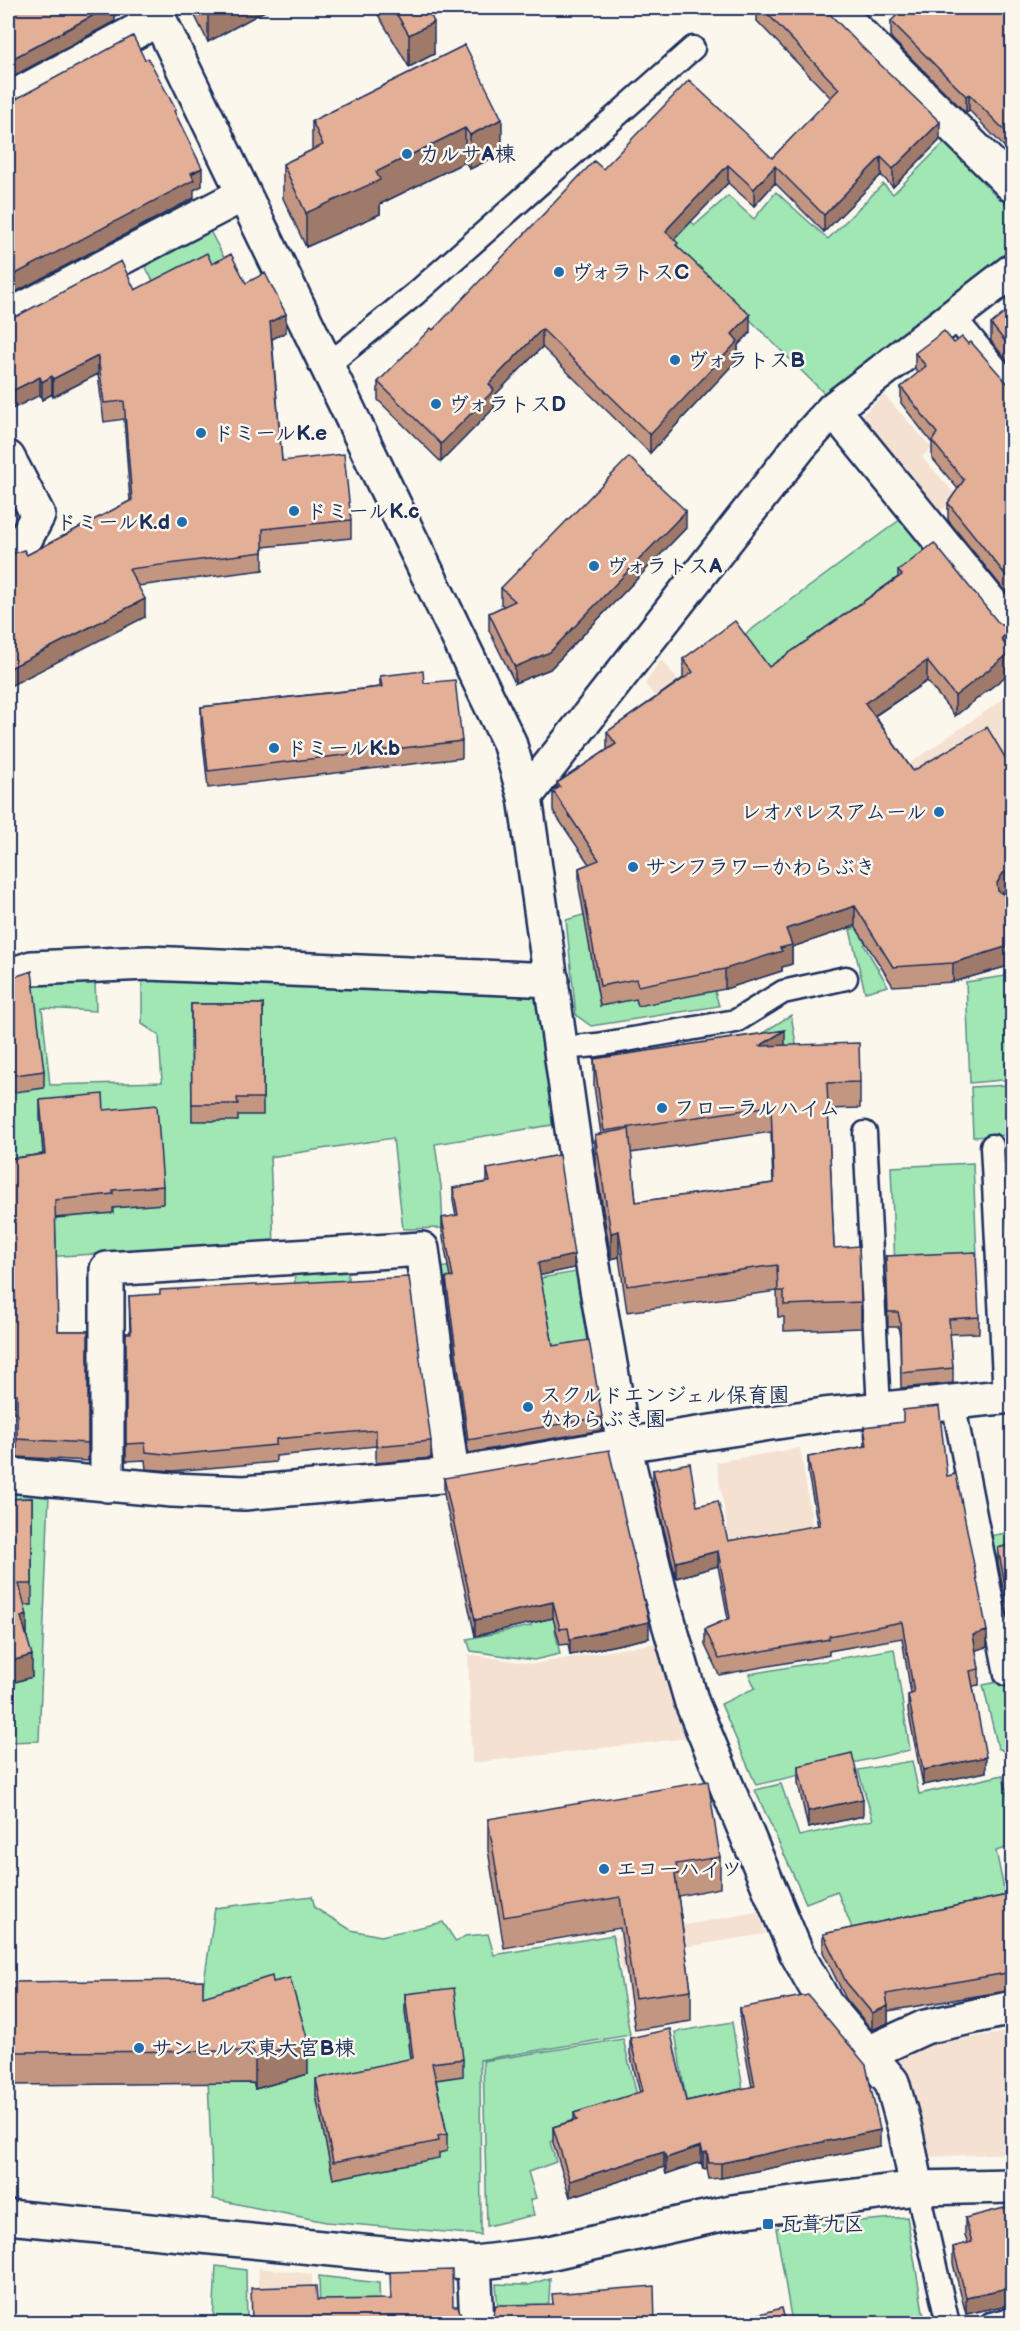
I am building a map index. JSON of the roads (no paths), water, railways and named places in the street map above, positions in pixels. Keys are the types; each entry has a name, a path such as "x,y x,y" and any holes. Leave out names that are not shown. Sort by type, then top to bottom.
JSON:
{"street":[{"path":"834,8 1012,184"},
{"path":"8,100 157,14 242,195 328,365 510,742 525,797 584,1214 624,1445 659,1589 692,1702 796,1952 826,2004 892,2082 917,2188"},
{"path":"8,317 242,195"},
{"path":"525,797 785,465 833,409 1012,271"},
{"path":"833,409 1012,629"},
{"path":"8,458 38,514 20,549 8,555"},
{"path":"8,976 32,968 148,963 552,980"},
{"path":"107,1485 107,1269 422,1249 452,1475"},
{"path":"8,1475 107,1485 244,1493 452,1475 624,1445 879,1409 1009,1396"},
{"path":"866,2054 925,2027 1012,2008"},
{"path":"8,2217 474,2263 540,2255 731,2212 917,2188 1012,2186"},
{"path":"474,2263 477,2324"}],"lane":[{"path":"328,365 415,294 693,48"},
{"path":"954,317 1012,387"},
{"path":"561,1048 597,1046 736,1021 783,992 846,978"},
{"path":"865,1133 879,1409"},
{"path":"992,1146 1009,1396"},
{"path":"953,1402 1006,1674"},
{"path":"917,2188 948,2324"},
{"path":"991,2324 1012,2319"}],"place":[{"name":"カルサA棟","path":"407,154"},
{"name":"ヴォラトスC","path":"559,272"},
{"name":"ヴォラトスB","path":"675,360"},
{"name":"ヴォラトスD","path":"436,404"},
{"name":"ドミールK.e","path":"201,433"},
{"name":"ドミールK.c","path":"294,511"},
{"name":"ドミールK.d","path":"182,522"},
{"name":"ヴォラトスA","path":"594,566"},
{"name":"ドミールK.b","path":"274,748"},
{"name":"レオパレスアムール","path":"939,812"},
{"name":"サンフラワーかわらぶき","path":"633,867"},
{"name":"フローラルハイム","path":"662,1108"},
{"name":"スクルドエンジェル保育園 かわらぶき園","path":"528,1407"},
{"name":"エコーハイツ","path":"604,1869"},
{"name":"サンヒルズ東大宮B棟","path":"139,2048"},
{"name":"瓦葺九区","path":"768,2224"}]}
